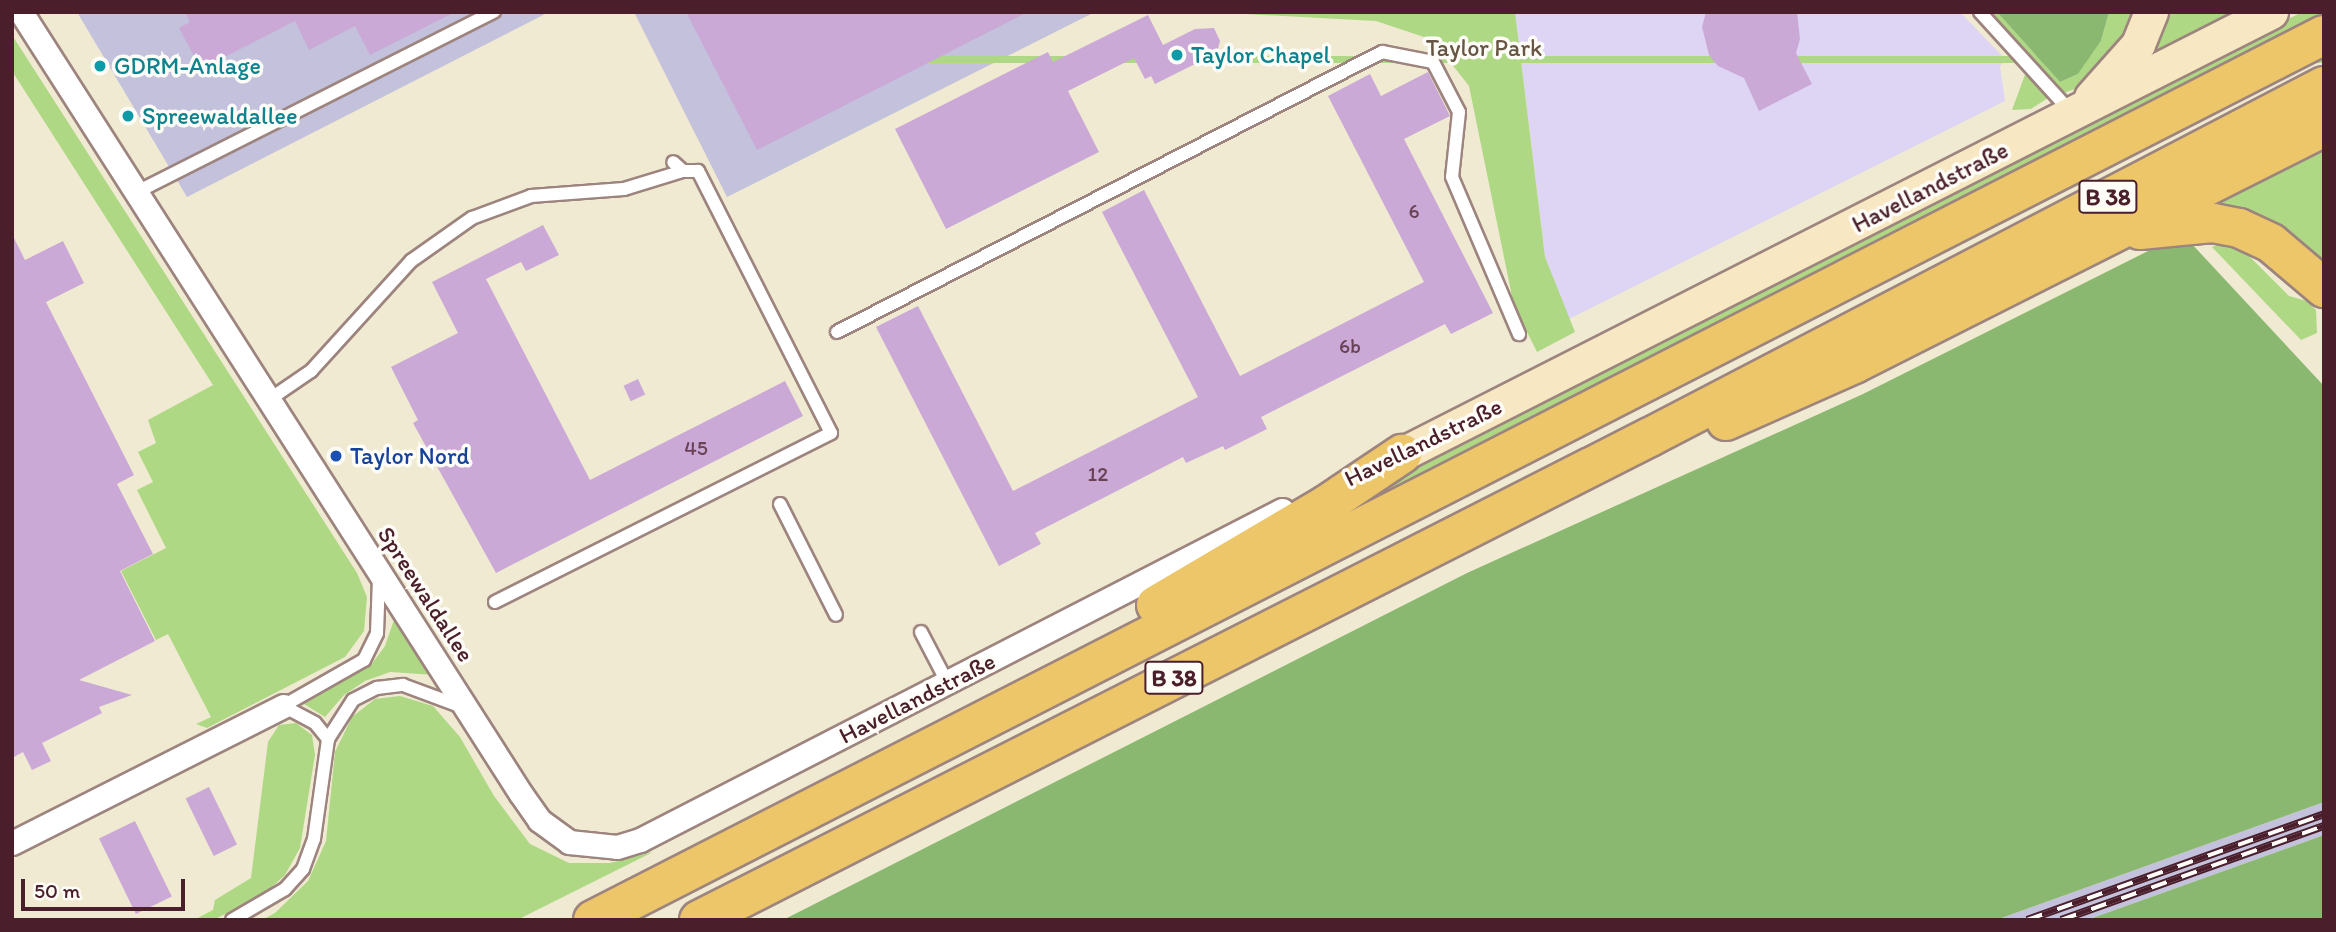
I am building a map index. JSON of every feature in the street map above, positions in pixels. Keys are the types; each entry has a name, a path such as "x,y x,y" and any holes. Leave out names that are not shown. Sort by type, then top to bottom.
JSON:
{"highway":[{"name":"B 38","path":"593,920 2324,35"},
{"name":"B 38","path":"699,920 1650,437 2324,86"},
{"path":"1650,437 1734,420 2324,127"},
{"path":"2114,233 2184,224 2239,228 2271,243 2324,288"},
{"path":"1093,663 1153,606 1326,505 1402,454"}],"main road":[{"path":"2073,115 2121,66 2138,44 2151,12"},
{"name":"Havellandstraße","path":"1402,454 2272,12"}],"street":[{"name":"Spreewaldallee","path":"21,12 539,820 569,842"},
{"name":"Havellandstraße","path":"569,842 617,847 640,840 1314,494 1402,454"},
{"path":"12,843 284,706"}],"lane":[{"path":"137,192 494,12"},
{"path":"1980,12 2073,115"},
{"path":"837,332 1382,52 1433,62 1459,113 1452,177 1519,334"},
{"path":"673,162 683,172"},
{"path":"270,399 311,371 411,261 472,218 531,197 624,189 698,170 831,433 495,602"},
{"path":"780,504 835,615"},
{"path":"284,706 364,660 377,633 379,569"},
{"path":"921,632 947,682"},
{"path":"232,920 285,889 303,869 314,839 328,740 353,700 377,688 403,685 425,690 469,710"},
{"path":"284,706 315,723 328,740"}],"shaded area":[{"path":"77,12 549,12 187,197"},
{"path":"634,12 1095,12 727,197"},
{"path":"1515,12 1960,12 2006,60 2000,66 2005,101 1569,319 1545,257"},
{"path":"2324,802 2324,835 2087,920 1996,920"}],"green space":[{"name":"Taylor Park","path":"1209,12 1515,12 1545,257 1575,332 1537,352 1514,306 1469,86 1433,40 1376,21"},
{"path":"1987,12 1997,12 2060,82 2078,74 2101,41 2109,12 2243,12 2141,65 2061,94"},
{"path":"1997,12 2109,12 2101,41 2078,74 2060,82"},
{"path":"2302,12 2324,12 1334,519 1376,485"},
{"path":"12,35 357,573 367,597 364,631 345,657 207,728 196,724 211,717 168,634 156,640 121,571 166,548 137,490 153,482 138,452 156,443 148,420 213,385 12,71"},
{"path":"722,56 2324,56 2324,63 722,63"},
{"path":"2026,72 2049,94 2048,98 2031,109 2012,110"},
{"path":"2324,135 2324,275 2183,208"},
{"path":"2178,236 2190,242 2324,386 2324,802 1996,920 783,920 1467,573 1863,394"},
{"path":"2225,242 2245,252 2289,296 2307,301 2316,310 2317,333 2301,340 2212,247"},
{"path":"396,614 435,675 390,672 365,681 344,695 325,717 304,704 371,665 385,646"},
{"path":"400,696 433,706 460,737 494,796 530,844 569,863 610,863 653,852 517,920 262,920 275,913 308,881 326,841 335,752 352,717 375,699"},
{"path":"296,723 312,735 315,755 300,848 285,875 263,895 213,920 194,920 213,910 215,900 251,878 268,742 279,725"},
{"path":"2324,835 2324,920 2087,920"}],"building":[{"path":"185,12 455,12 370,55 355,26 309,50 295,21 201,69 179,28 190,22"},
{"path":"686,12 1028,12 757,150"},
{"path":"1706,12 1797,12 1800,39 1796,53 1812,84 1759,111 1744,78 1718,66 1709,55 1702,27"},
{"path":"1148,15 1163,45 1195,29 1214,28 1220,41 1217,53 1155,84 1151,76 1145,79 1134,58 1068,91 1099,152 946,229 895,129 1048,52 1053,62"},
{"path":"1428,72 1450,116 1404,139 1493,313 1451,334 1445,324 1261,417 1267,429 1225,450 1223,446 1186,463 1183,457 1035,533 1041,544 999,566 876,327 918,306 1013,491 1198,397 1102,212 1144,190 1240,376 1424,282 1328,96 1370,74 1381,96"},
{"path":"543,225 559,255 526,271 521,262 486,279 590,480 785,381 803,416 496,573 413,423 418,420 391,367 458,333 432,282"},
{"path":"12,234 25,260 63,241 84,283 46,302 134,475 117,484 153,554 120,571 155,641 79,680 132,695 99,707 102,713 42,743 51,761 32,770 23,752 12,758"},
{"path":"638,379 645,394 631,401 623,386"},
{"path":"209,787 237,845 214,856 186,798"},
{"path":"135,821 172,896 136,914 99,839"}],"railway":[{"path":"2027,920 2324,814"},
{"path":"2061,920 2324,826"}],"place":[{"name":"Taylor Chapel","path":"1177,55"},
{"name":"GDRM-Anlage","path":"100,66"},
{"name":"Spreewaldallee","path":"128,116"},
{"name":"Taylor Nord","path":"336,456"}]}
